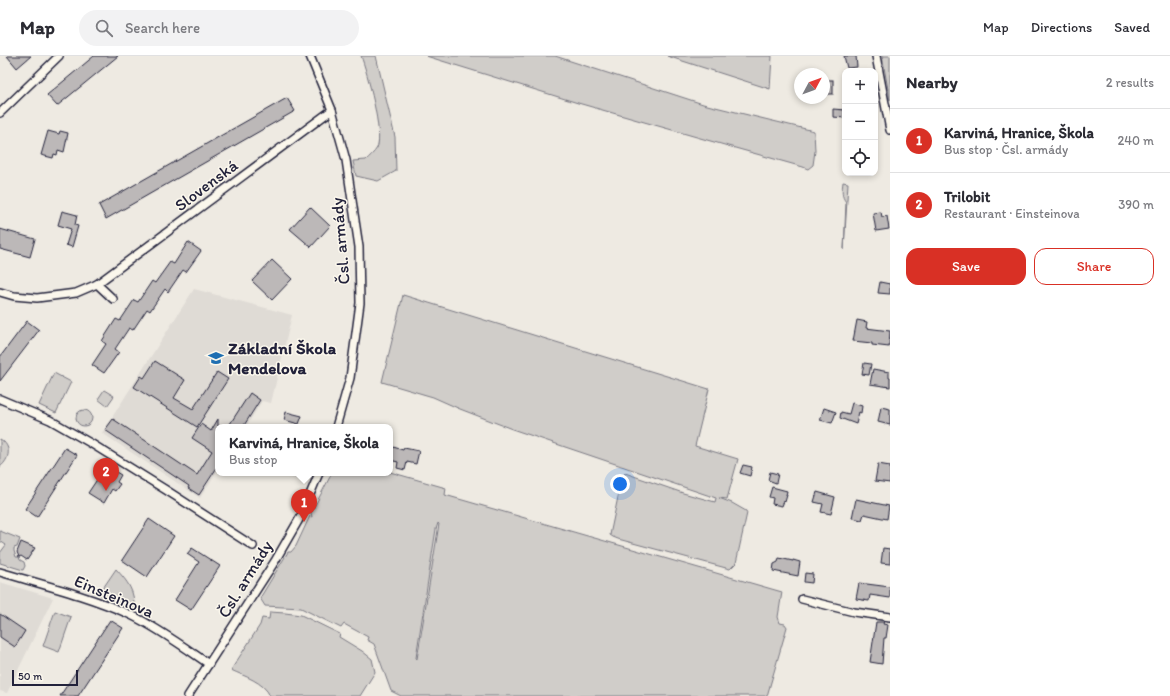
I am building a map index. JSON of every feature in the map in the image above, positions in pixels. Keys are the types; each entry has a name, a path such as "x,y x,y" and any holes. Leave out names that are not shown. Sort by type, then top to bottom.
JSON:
{"street":[{"path":"0,113 59,56"},
{"name":"Čsl. armády","path":"310,56 332,110 346,160 359,248 360,303 350,378 337,424"},
{"path":"876,56 890,130"},
{"name":"Slovenská","path":"0,292 14,296 37,298 76,293 97,284 332,110"},
{"path":"97,284 113,299"},
{"path":"0,399 50,420 97,447 252,546"},
{"name":"Čsl. armády","path":"188,696 275,561 301,516 318,476"},
{"name":"Einsteinova","path":"0,572 92,599 132,616 167,636 209,664"},
{"path":"802,599 854,612 890,617"}],"shaded area":[{"path":"361,56 376,56 395,137 396,171 378,181 356,176 353,161 366,160 377,148 379,141 377,117"},
{"path":"426,56 555,56 703,104 814,131 815,151 813,165 808,169 578,103"},
{"path":"667,56 772,56 770,89"},
{"path":"882,56 890,56 890,100"},
{"path":"843,182 848,183 844,250 846,202 844,200 842,190"},
{"name":"Základní Škola Mendelova","path":"194,289 292,315 271,403 262,401 248,424 215,424 215,475 200,498 102,433"},
{"path":"403,295 709,389 695,446 738,459 727,499 719,498 732,503 747,513 736,563 730,569 618,539 610,535 622,478 625,473 683,493 715,502 716,498 512,429 433,397 382,382"},
{"path":"54,373 71,382 56,413 39,405"},
{"path":"104,390 114,396 107,406 98,399"},
{"path":"84,410 91,415 92,418 87,425 84,426 77,421 76,418 81,411"},
{"path":"0,439 4,442 8,449 8,456 0,467"},
{"path":"393,473 446,488 445,495 782,592 778,617 780,623 785,624 787,627 767,696 401,696 391,691 374,644 367,640 368,637 344,624 341,628 301,608 265,606 260,598 288,552 291,552 296,546 310,516 312,517 311,513 330,476 393,476","holes":["438,523 439,524 417,659 417,651"]},
{"path":"0,531 20,539 17,547 14,548 14,551 16,557 19,557 20,560 24,562 25,566 23,570 0,563 0,553 6,545 0,541"},
{"path":"116,569 130,587 134,609 99,594"},
{"path":"0,582 53,598 7,693 0,691"},
{"path":"55,611 71,617 59,652 43,646"},
{"path":"270,612 301,615 340,634 339,637 372,659 375,672 360,696 270,696 258,683 231,670 260,625 262,618 269,619"}],"building":[{"path":"7,56 31,56 17,68"},
{"path":"94,56 118,56 57,106 47,95"},
{"path":"844,56 856,56 857,67 847,68"},
{"path":"830,80 833,80 833,94 830,94"},
{"path":"287,98 295,111 106,219 99,205"},
{"path":"833,109 842,110 842,118 833,117"},
{"path":"48,131 59,134 60,131 68,133 64,152 58,150 57,155 54,154 53,158 41,155"},
{"path":"310,207 330,226 311,247 290,229"},
{"path":"62,211 77,215 75,225 78,226 72,247 66,245 71,229 58,225"},
{"path":"881,212 882,217 887,216 889,229 876,231 873,213"},
{"path":"0,229 35,239 30,257 0,249"},
{"path":"188,242 201,251 186,272 183,270 168,292 165,289 150,311 147,309 133,330 129,328 115,349 119,352 104,373 92,365 106,344 102,341 116,319 120,321 134,300 138,302 152,281 155,283 170,262 174,264"},
{"path":"272,260 292,279 272,300 252,281"},
{"path":"880,282 890,284 890,294 878,293"},
{"path":"857,320 867,322 866,328 890,331 889,347 853,341"},
{"path":"27,321 39,330 0,381 0,357"},
{"path":"155,361 185,380 174,398 193,409 217,372 228,379 197,427 134,387 141,376 144,378"},
{"path":"864,363 871,364 869,375 862,374"},
{"path":"873,369 889,372 890,387 870,384"},
{"path":"250,393 260,400 245,424 230,424"},
{"path":"852,403 862,406 861,413 859,412 856,424 840,418 841,412 849,414"},
{"path":"881,407 890,409 890,425 878,422"},
{"path":"824,408 836,412 832,423 820,420"},
{"path":"286,412 302,416 299,424 284,420"},
{"path":"113,419 197,475 212,451 192,438 201,424 211,431 215,424 215,471 199,495 188,488 189,486 105,430"},
{"path":"393,447 403,450 404,448 419,451 416,464 407,462 405,470 397,468 398,462 393,461"},
{"path":"65,448 77,455 37,517 25,509"},
{"path":"878,464 890,466 890,483 875,481"},
{"path":"743,465 752,467 750,476 740,473"},
{"path":"106,466 121,475 117,482 120,484 115,491 112,489 104,503 88,493"},
{"path":"770,472 778,474 776,483 768,480"},
{"path":"772,487 787,491 785,502 784,501 782,506 772,504 773,498 769,497"},
{"path":"817,492 835,497 831,514 821,512 823,504 814,502"},
{"path":"856,499 889,506 887,519 864,514 862,520 852,518"},
{"path":"149,519 174,536 147,577 122,560"},
{"path":"21,542 35,548 27,560 21,556 19,557 17,552"},
{"path":"192,548 220,566 191,610 175,600 199,562 187,554"},
{"path":"883,548 890,549 890,564 881,563"},
{"path":"779,558 800,562 798,576 773,571 774,564 778,562"},
{"path":"805,573 813,574 812,583 804,582"},
{"path":"859,583 890,587 890,598 870,595 869,601 856,599"},
{"path":"0,614 25,631 15,647 0,637"},
{"path":"110,620 123,628 78,696 60,696"},
{"path":"876,622 884,622 883,624 888,625 886,638 884,638 882,664 870,662"}],"place":[{"name":"Základní Škola Mendelova","path":"216,358"},
{"name":"Trilobit","path":"106,491"},
{"name":"Karviná, Hranice, Škola","path":"304,522"}]}
